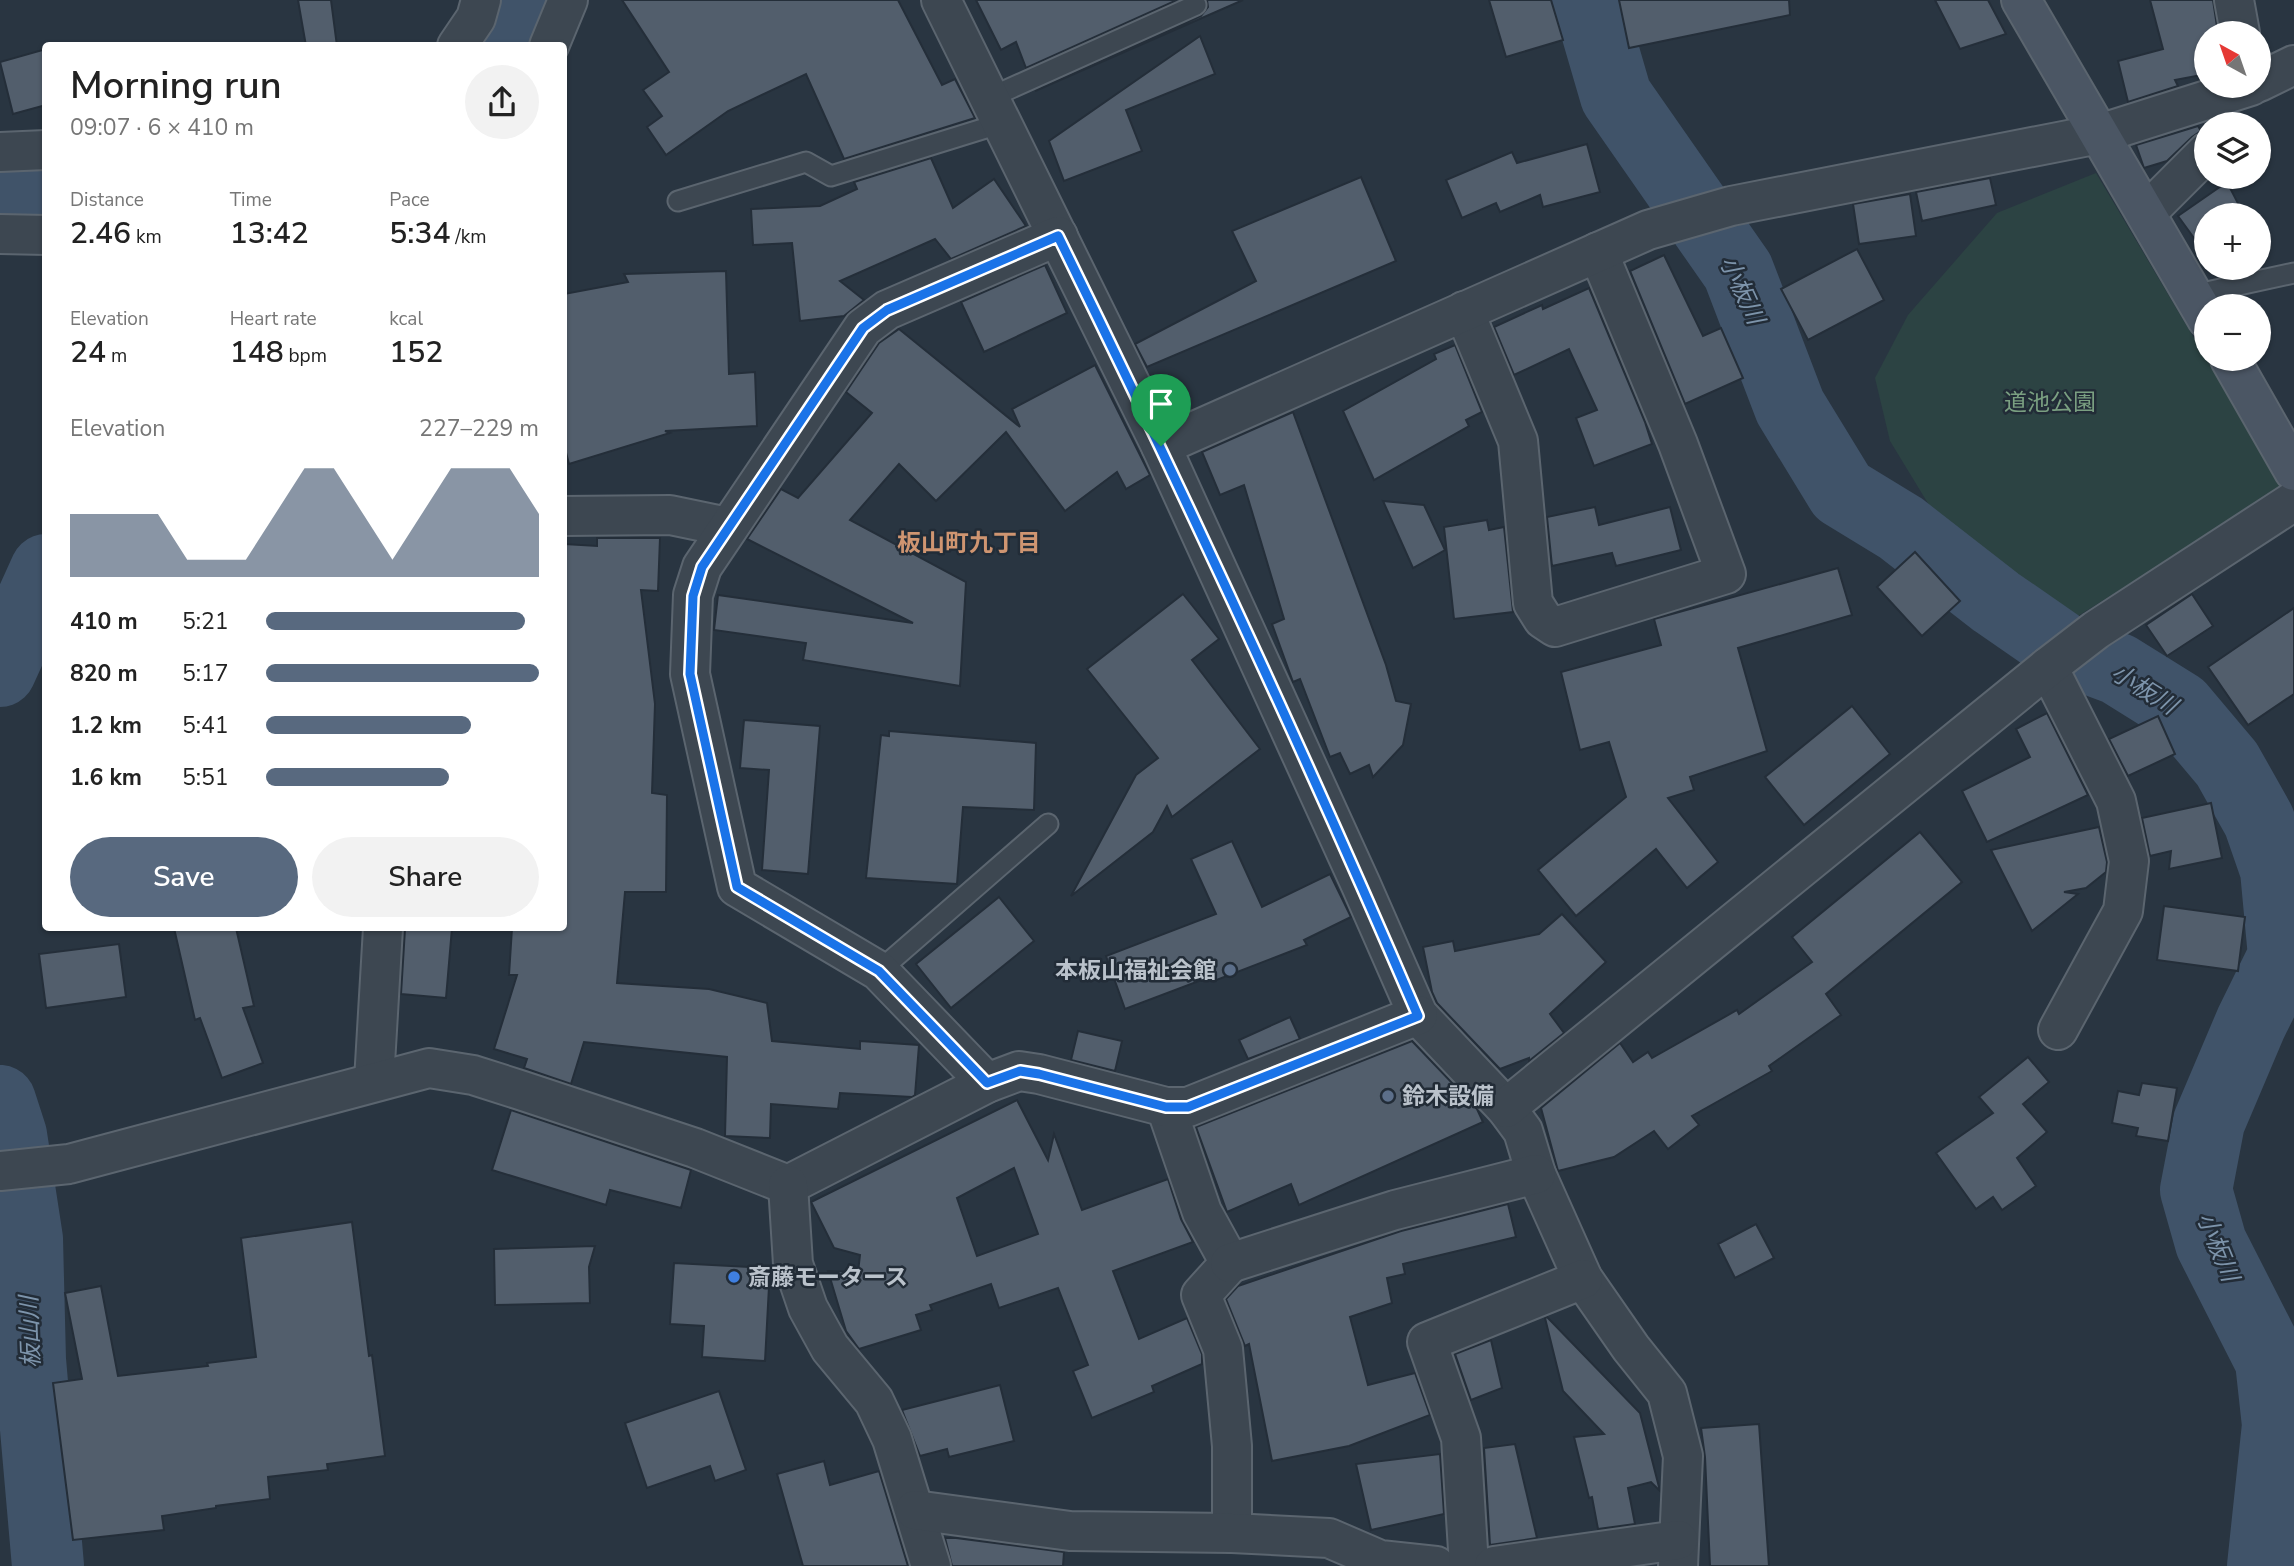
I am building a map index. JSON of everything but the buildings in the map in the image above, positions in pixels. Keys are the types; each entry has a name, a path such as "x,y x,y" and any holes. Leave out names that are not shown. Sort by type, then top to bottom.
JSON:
{"street":[{"path":"460,42 476,18 481,0"},
{"path":"551,42 568,0"},
{"path":"941,0 1161,446 1362,885 1418,1016 1506,1108 1523,1130 1536,1174 1584,1279 1631,1349 1667,1392 1683,1456 1678,1553 1494,1566"},
{"path":"2021,0 2194,297"},
{"path":"2234,0 2238,21"},
{"path":"2272,76 2294,65"},
{"path":"1161,446 1598,252 1675,222 1731,206 2099,134 2212,98"},
{"path":"0,152 42,150"},
{"path":"2146,213 2194,165"},
{"path":"987,1083 879,971 737,887 690,674 693,596 702,567 863,328 887,310 1058,236"},
{"path":"1464,311 1518,441 1533,603 1544,619 1555,627 1726,574 1678,444 1598,252"},
{"path":"2237,371 2294,471"},
{"path":"1506,1108 2096,629 2294,501"},
{"path":"567,516 670,515 728,527"},
{"path":"2048,667 2116,801 2129,861 2123,911 2058,1030"},
{"path":"374,1081 383,931"},
{"path":"0,1171 69,1164 429,1068 473,1075 695,1148 788,1185 987,1083 1020,1071 1166,1107 1188,1107 1418,1016"},
{"path":"1166,1107 1202,1212 1230,1263"},
{"path":"1232,1533 1232,1446 1223,1349 1201,1295 1230,1263 1395,1210 1536,1174"},
{"path":"788,1185 793,1264 808,1308 830,1348 874,1401 892,1439 931,1566"},
{"path":"1469,1566 1461,1438 1427,1342 1584,1279"},
{"path":"915,1510 1070,1531 1232,1533 1329,1538 1380,1563 1436,1566"}],"lane":[{"path":"678,201 806,162 831,176 995,110 1196,5"},
{"path":"2237,294 2294,274"},
{"path":"879,971 1048,824"}],"green space":[{"name":"道池公園","path":"2096,173 2194,338 2194,371 2214,371 2283,488 2062,626 1929,505 1890,441 1875,378 1908,315 1997,213"}],"waterway":[{"path":"507,42 521,0"},
{"name":"小板川","path":"1588,0 1616,96 1738,271 1790,407 1842,492 1901,528 1996,602 2064,649 2118,669 2179,707 2227,764 2259,821 2276,870 2284,956 2251,1023 2209,1122 2196,1190 2211,1243 2271,1361 2278,1425 2263,1566"},
{"path":"0,193 42,192"},
{"name":"板山川","path":"0,671 42,579"},
{"name":"板山川","path":"0,1101 11,1135 27,1239 30,1360 48,1566"}],"place":[{"name":"本板山福祉会館","path":"1230,970"},
{"name":"鈴木設備","path":"1388,1096"},
{"name":"斎藤モータース","path":"734,1277"}],"district":[{"name":"板山町九丁目","path":"969,543"}],"route":[{"path":"1058,236 1161,446 1362,885 1418,1016 1188,1107 1166,1107 1020,1071 987,1083 879,971 737,887 690,674 693,596 702,567 863,328 887,310 1058,236"}]}
